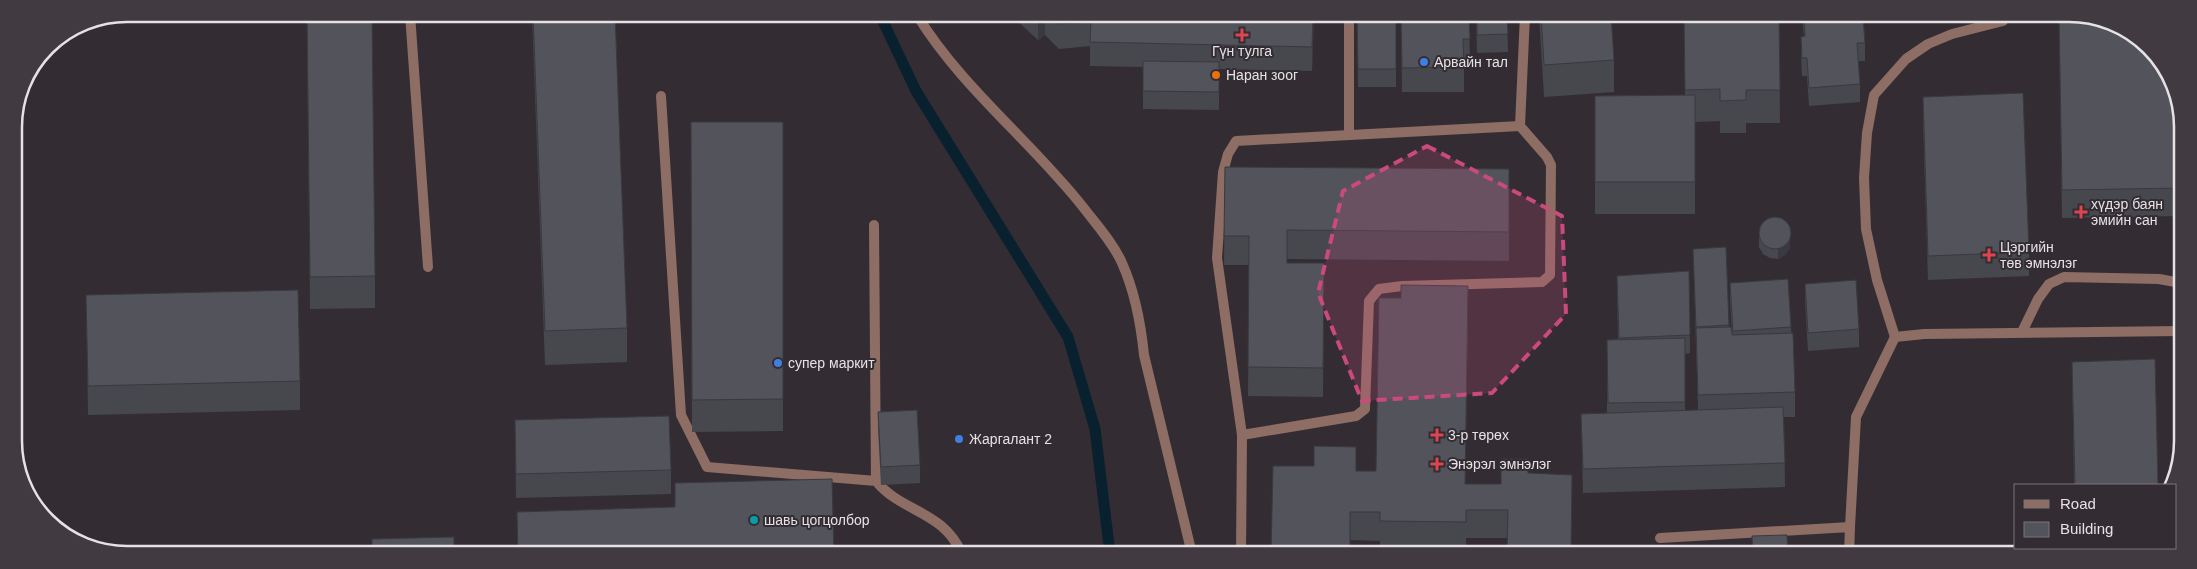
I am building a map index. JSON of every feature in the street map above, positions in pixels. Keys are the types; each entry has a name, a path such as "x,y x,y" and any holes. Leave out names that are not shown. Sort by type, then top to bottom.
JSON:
{"street":[{"path":"1349,22 1349,133"},
{"path":"1242,434 1356,416 1365,409 1369,300 1379,289 1402,286 1542,282 1550,275 1551,165 1547,157 1520,126 1525,22"},
{"path":"1849,546 1856,417 1895,336 1877,280 1866,229 1864,178 1867,133 1874,95 1906,60 1928,44 1952,34 1999,22"},
{"path":"411,23 428,267"},
{"path":"922,23 934,43 1062,180 1094,220 1122,262 1141,324 1144,356 1190,546"},
{"path":"661,96 681,415 707,467 876,481"},
{"path":"1241,546 1242,434 1217,258 1223,172 1228,154 1236,140 1520,126"},
{"path":"874,225 876,481 887,495 924,512 948,530 957,546"},
{"path":"2022,332 2038,299 2049,284 2064,277 2159,278 2174,281"},
{"path":"1895,336 2022,332 2174,331"},
{"path":"1660,538 1850,527"}],"highlighted area":[{"path":"1427,146 1562,216 1566,314 1492,393 1362,401 1318,293 1343,191"}],"building":[{"path":"1313,22 1312,47 1090,42 1091,23"},
{"path":"1357,22 1396,22 1396,69 1358,69"},
{"path":"1401,22 1469,22 1470,39 1463,39 1464,67 1402,68"},
{"path":"1477,22 1507,22 1508,34 1477,35"},
{"path":"1541,22 1611,22 1614,60 1544,65"},
{"path":"1684,22 1779,22 1780,90 1746,90 1746,100 1720,101 1720,89 1685,90"},
{"path":"1804,22 1863,22 1865,43 1857,43 1860,84 1809,88 1807,58 1802,58 1801,37 1805,36"},
{"path":"2059,22 2070,22 2103,28 2116,33 2144,53 2157,69 2169,94 2174,114 2174,188 2062,190"},
{"path":"307,23 372,23 375,276 310,277"},
{"path":"533,23 615,23 627,328 545,331"},
{"path":"1057,23 1083,23 1059,24"},
{"path":"1143,61 1219,62 1219,92 1143,91"},
{"path":"2023,93 2029,252 1928,256 1923,97"},
{"path":"1695,95 1695,182 1595,182 1595,96"},
{"path":"691,122 783,122 783,399 692,400"},
{"path":"1225,167 1509,169 1509,232 1287,230 1287,263 1324,263 1323,368 1248,367 1249,236 1224,236"},
{"path":"1775,217 1786,222 1791,233 1786,244 1775,249 1764,244 1759,233 1764,222"},
{"path":"1726,247 1729,325 1696,327 1693,249"},
{"path":"1689,271 1690,335 1619,338 1617,276"},
{"path":"1788,279 1791,327 1733,331 1730,283"},
{"path":"1856,280 1859,329 1808,333 1805,284"},
{"path":"1401,285 1468,286 1465,484 1501,484 1501,459 1528,459 1528,473 1572,475 1571,546 1507,546 1508,510 1466,510 1466,522 1380,521 1380,512 1350,512 1350,546 1271,546 1273,466 1314,466 1314,446 1356,447 1356,471 1376,471 1379,298 1401,298"},
{"path":"298,290 300,381 88,386 86,295"},
{"path":"1731,327 1732,335 1793,333 1795,392 1698,395 1696,328"},
{"path":"1685,338 1685,402 1608,403 1607,340"},
{"path":"2155,359 2158,484 2075,484 2072,362"},
{"path":"1783,407 1785,463 1583,469 1581,414"},
{"path":"917,410 920,465 881,467 878,412"},
{"path":"669,416 671,470 516,474 515,420"},
{"path":"832,479 834,546 518,546 517,512 675,507 675,483"},
{"path":"1787,535 1788,546 1753,546 1752,536"},
{"path":"454,537 454,546 372,546 372,539"}],"waterway":[{"path":"884,23 916,91 1068,337 1095,429 1109,546"}],"place":[{"name":"Гүн тулга","path":"1242,35"},
{"name":"Арвайн тал","path":"1424,62"},
{"name":"Наран зоог","path":"1216,75"},
{"name":"хүдэр баян эмийн сан","path":"2081,212"},
{"name":"Цэргийн төв эмнэлэг","path":"1989,255"},
{"name":"супер маркит","path":"778,363"},
{"name":"3-р төрөх","path":"1437,435"},
{"name":"Жаргалант 2","path":"959,439"},
{"name":"Энэрэл эмнэлэг","path":"1437,464"},
{"name":"шавь цогцолбор","path":"754,520"}]}
